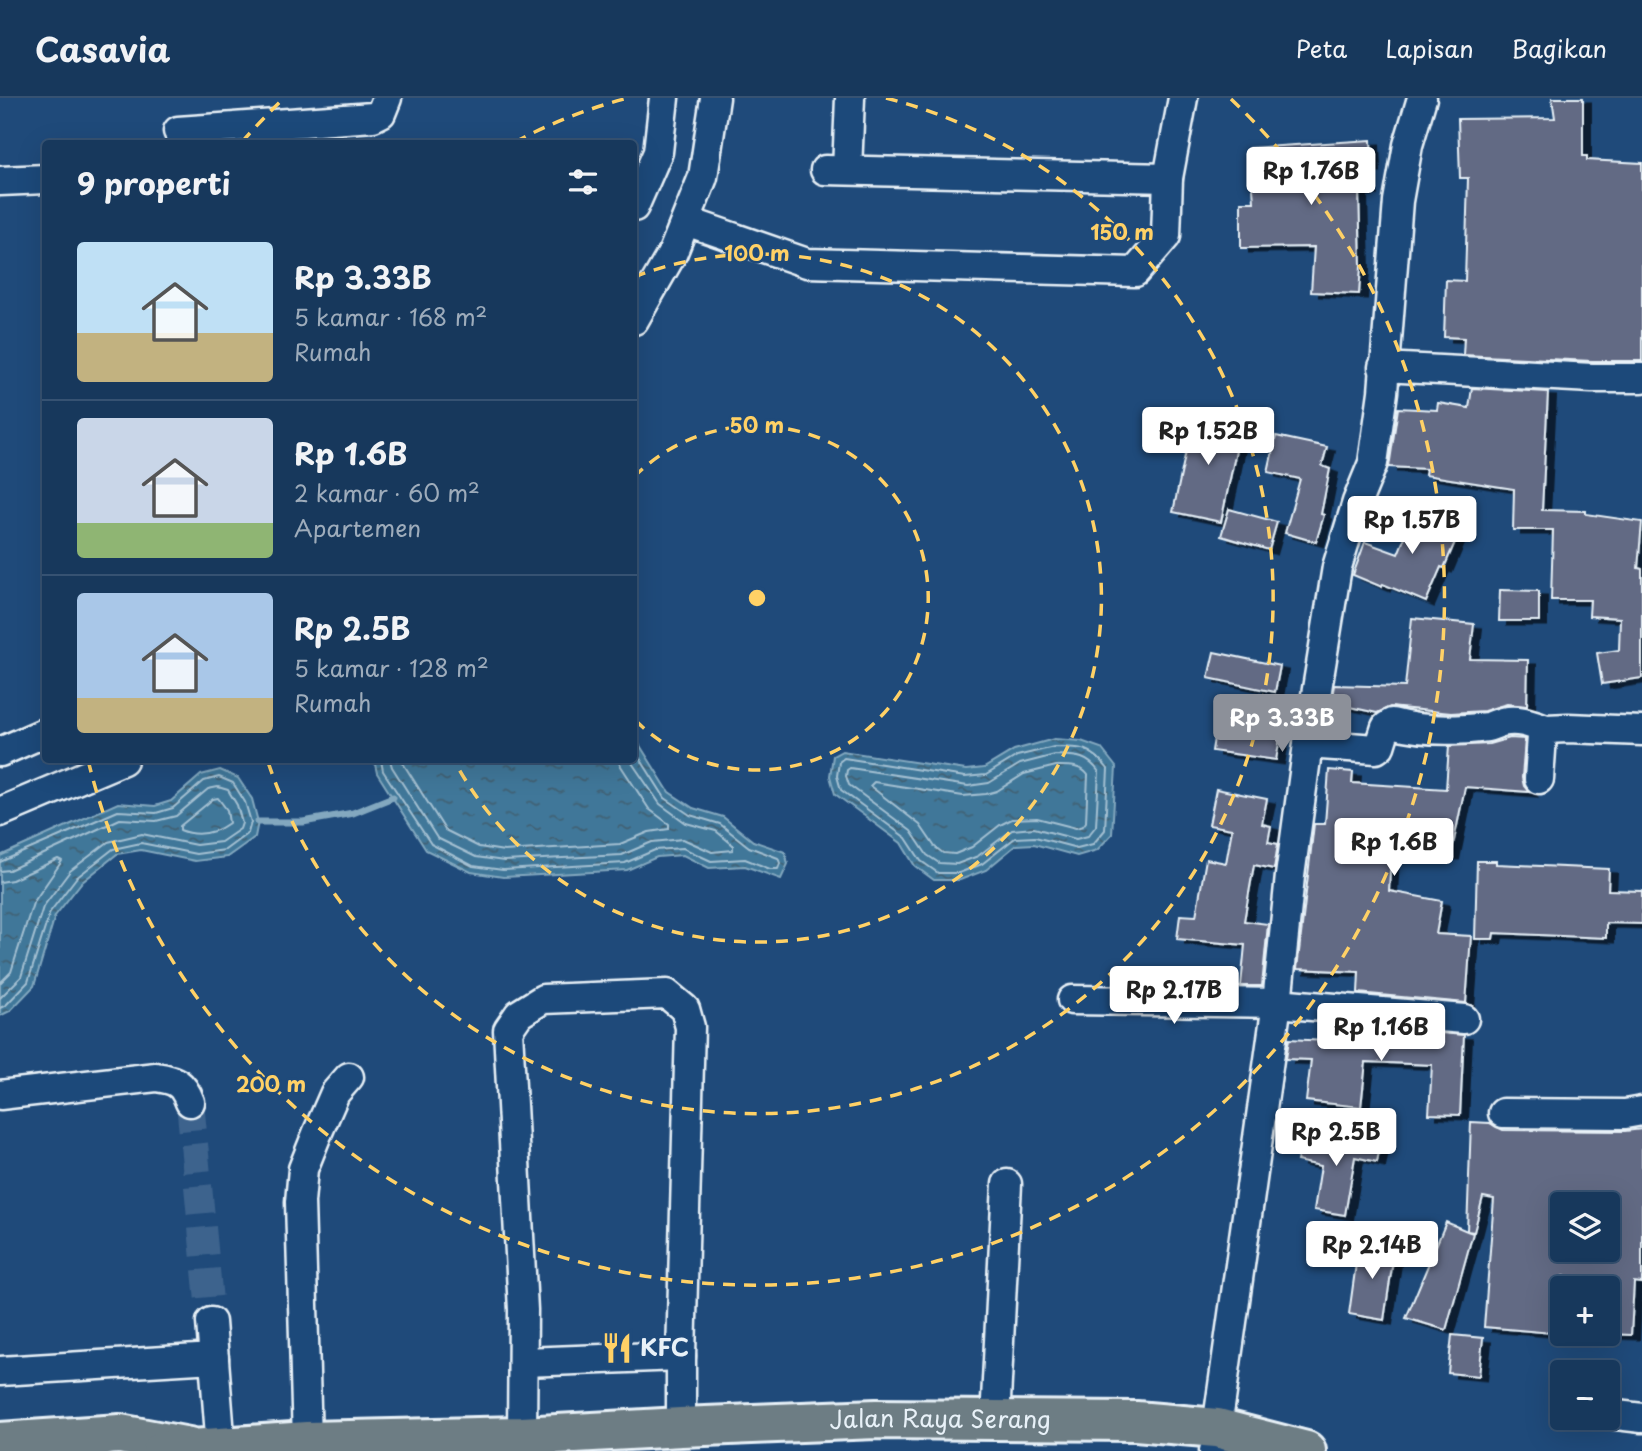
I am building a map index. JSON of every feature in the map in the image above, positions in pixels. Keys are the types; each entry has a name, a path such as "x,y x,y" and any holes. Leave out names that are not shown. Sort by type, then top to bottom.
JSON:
{"highway":[{"name":"Jalan Raya Serang","path":"0,1442 121,1434 192,1449 262,1448 307,1441 507,1441 681,1427 876,1419 998,1420 1052,1431 1218,1444"},
{"path":"1218,1444 1306,1451"}],"street":[{"path":"178,131 373,117 381,113 387,98"},
{"path":"637,200 658,152 664,98"},
{"path":"637,315 673,252 703,177 715,98"},
{"path":"850,98 836,170 1168,177"},
{"path":"686,221 807,262 1135,272 1166,236 1168,177 1183,98"},
{"path":"1218,1444 1277,1003 1290,876 1308,744 1337,567 1357,502 1373,463 1383,392 1398,201 1408,145 1422,98"},
{"path":"0,181 42,179"},
{"path":"1383,367 1592,378 1642,378"},
{"path":"1308,744 1376,749 1380,746 1386,727 1392,723 1420,729 1488,727 1514,720 1546,729 1642,731"},
{"path":"1539,779 1542,736 1546,729"},
{"path":"0,752 42,734"},
{"path":"0,812 116,763"},
{"path":"507,1441 524,1362 508,1030 519,1014 543,999 667,994 685,1009 690,1027 681,1427"},
{"path":"1072,1000 1277,1003 1464,1019"},
{"path":"0,1095 156,1077 172,1080 185,1088 190,1102"},
{"path":"307,1441 300,1202 303,1169 335,1093 349,1077"},
{"path":"1503,1113 1625,1114 1642,1111"},
{"path":"998,1420 1007,1184"},
{"path":"192,1449 214,1358 211,1322"},
{"path":"524,1362 681,1356"},
{"path":"0,1371 214,1358"},
{"path":"1620,1415 1642,1418"}],"water":[{"path":"1054,739 1081,741 1101,748 1116,767 1112,834 1097,850 1077,856 1034,844 1016,845 986,870 960,880 934,880 915,866 901,843 835,794 830,776 833,756 842,751 966,770 984,768 1014,750"},
{"path":"637,741 669,792 693,808 723,817 753,841 785,852 788,864 781,879 745,866 709,868 683,855 657,857 627,870 503,877 471,872 426,850 377,773 375,763 637,763"},
{"path":"220,770 238,778 252,799 258,822 255,837 227,857 195,861 141,850 117,854 81,883 55,916 34,986 10,1011 0,1016 0,856 118,803 155,806 171,801 201,775"}],"building":[{"path":"1552,98 1583,98 1583,156 1587,156 1587,160 1642,163 1642,361 1463,355 1464,338 1444,337 1446,280 1465,281 1468,178 1460,178 1458,119 1555,118"},
{"path":"1371,140 1369,190 1359,191 1359,294 1311,292 1314,247 1241,248 1241,202 1254,202 1250,148"},
{"path":"1472,388 1548,392 1542,510 1586,511 1586,514 1642,522 1638,568 1642,569 1642,678 1602,684 1597,653 1619,650 1620,618 1589,616 1590,600 1551,600 1553,530 1513,530 1514,489 1425,475 1426,469 1389,467 1398,408 1437,410 1438,403 1469,408"},
{"path":"1194,413 1242,422 1221,522 1173,512"},
{"path":"1276,436 1327,447 1322,466 1330,469 1321,514 1324,515 1316,542 1285,533 1300,479 1268,472"},
{"path":"1418,505 1463,523 1426,602 1353,575 1365,542 1398,554"},
{"path":"1229,509 1277,522 1269,550 1221,536"},
{"path":"1500,590 1539,591 1539,621 1499,621"},
{"path":"1412,618 1474,624 1470,659 1528,660 1527,706 1507,704 1484,711 1451,713 1390,707 1377,713 1331,703 1334,685 1405,687"},
{"path":"1214,652 1280,666 1275,692 1208,678"},
{"path":"1217,718 1282,727 1276,760 1212,751"},
{"path":"1510,738 1525,739 1522,778 1529,792 1465,787 1451,855 1391,851 1389,891 1442,901 1436,934 1471,936 1466,1003 1358,993 1359,972 1297,969 1314,824 1325,824 1329,770 1353,772 1352,783 1446,789 1449,746 1489,744"},
{"path":"1216,789 1267,799 1262,824 1271,826 1268,842 1278,844 1274,869 1254,865 1244,921 1268,924 1262,986 1241,986 1245,945 1177,939 1180,915 1196,916 1206,859 1226,863 1232,829 1209,825"},
{"path":"1477,861 1609,869 1608,890 1642,891 1642,924 1606,923 1606,938 1494,933 1493,939 1475,939"},
{"path":"1357,1026 1464,1035 1460,1115 1429,1114 1432,1065 1366,1062 1361,1107 1306,1101 1311,1060 1286,1059 1289,1039 1326,1041 1327,1029 1356,1031"},
{"path":"1471,1122 1490,1123 1503,1130 1642,1129 1642,1283 1634,1282 1631,1335 1620,1335 1620,1276 1550,1276 1550,1333 1484,1327 1494,1199 1483,1197 1474,1232 1467,1231"},
{"path":"1304,1134 1348,1144 1350,1135 1381,1141 1377,1162 1355,1157 1345,1215 1314,1210 1321,1166 1297,1161"},
{"path":"1446,1222 1473,1233 1446,1330 1406,1318"},
{"path":"1359,1242 1395,1247 1384,1320 1349,1314"},
{"path":"1452,1335 1483,1338 1479,1376 1448,1373"}],"waterway":[{"path":"258,822 303,822 353,813 393,797"}],"tunnel":[{"path":"190,1102 211,1322"}],"place":[{"name":"KFC","path":"617,1348"}]}
